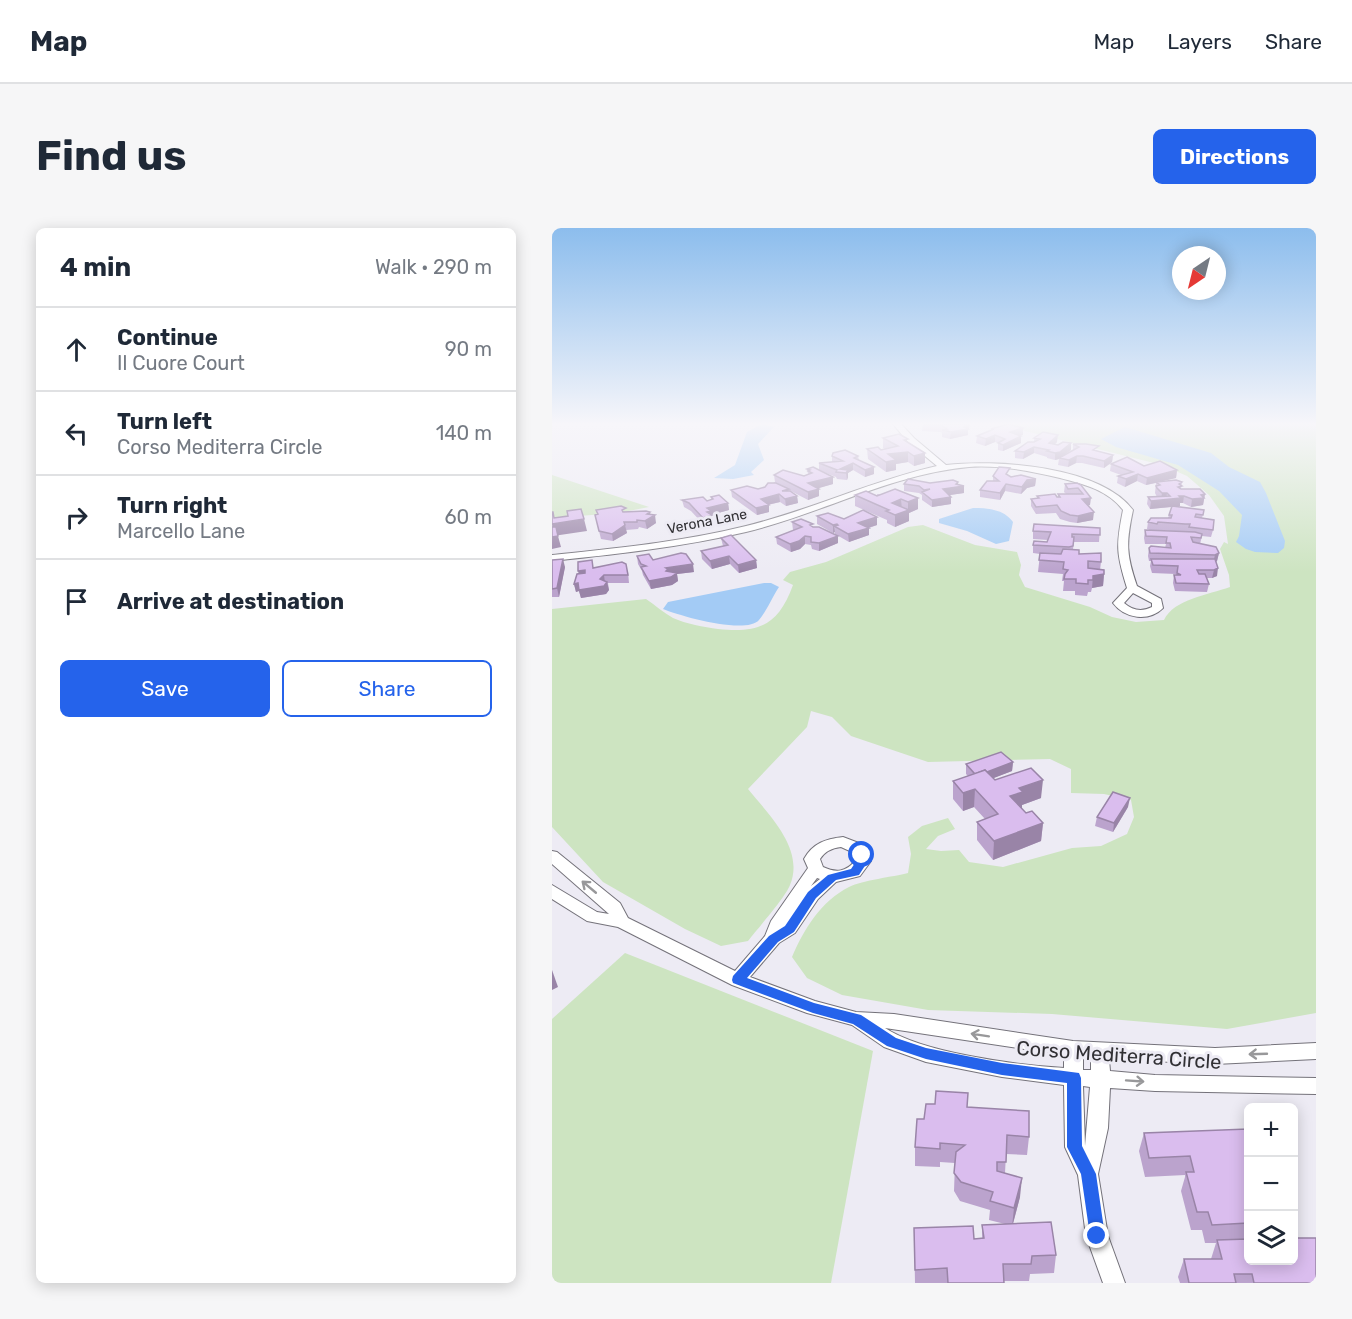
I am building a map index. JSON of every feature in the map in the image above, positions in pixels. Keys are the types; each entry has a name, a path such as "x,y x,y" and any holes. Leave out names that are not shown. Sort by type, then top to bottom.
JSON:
{"street":[{"name":"Verona Lane","path":"552,558 646,548 751,528 800,514 886,482 923,473"},
{"name":"Verona Lane","path":"1046,473 1085,482 1110,492 1120,499 1128,510 1122,555 1132,588"},
{"path":"843,842 859,849 863,861 860,867 850,875 832,877 815,869 812,859 814,853 826,844 843,842"},
{"name":"Corso Mediterra Circle","path":"553,858 614,907 622,922"},
{"path":"774,939 777,925 815,869"},
{"path":"738,980 774,939 789,929 812,895 832,877"},
{"name":"Corso Mediterra Circle","path":"552,891 593,918 622,922 738,980 813,1008 856,1019 894,1021 1100,1051 1215,1056 1316,1052"},
{"name":"Corso Mediterra Circle","path":"856,1019 891,1042 926,1054 1002,1069 1074,1078 1155,1083 1316,1086"},
{"path":"1074,1049 1075,1147 1088,1174 1097,1236 1114,1283"},
{"path":"1088,1174 1096,1152 1100,1051"}],"green space":[{"path":"1181,473 1316,473 1316,1013 1227,1029 1052,1014 928,1010 842,995 807,978 792,957 814,917 830,900 849,887 908,873 911,854 908,837 922,826 948,818 955,829 938,836 926,849 959,850 969,862 1003,867 1072,848 1101,846 1127,834 1134,817 1131,800 1104,794 1071,793 1071,769 1050,759 928,762 851,736 832,717 811,711 807,727 748,789 774,821 789,846 793,858 790,885 748,941 721,946 685,929 603,882 552,827 552,609 646,599 673,618 689,624 732,630 756,628 765,624 781,610 793,585 783,580 790,572 826,562 908,527 923,525 975,545 1017,552 1021,565 1019,575 1025,587 1090,607 1112,617 1136,622 1164,620 1175,607 1183,602 1230,587 1229,575 1220,549 1224,542 1228,544 1224,516 1209,495"},
{"path":"552,475 649,507 618,513 552,518"},
{"path":"625,953 873,1051 831,1283 552,1283 552,1019"}],"water":[{"path":"722,473 754,475 733,479 714,478"},
{"path":"1191,473 1242,473 1260,482 1285,541 1284,548 1278,553 1255,552 1236,542 1242,515 1219,491"},
{"path":"973,508 995,510 1005,514 1013,522 1009,541 996,544 967,531 939,523 939,519"},
{"path":"771,583 779,587 762,617 752,624 741,626 712,623 663,609 668,602"}],"building":[{"path":"794,473 804,476 811,473 825,473 833,477 808,483 819,489 808,492 774,475"},
{"path":"995,473 1007,473 1011,477 1021,475 1036,479 1027,480 1022,487 1006,484 1000,493 980,490 987,481 999,481 993,476"},
{"path":"1128,473 1165,473 1147,478 1138,474 1126,479 1118,476"},
{"path":"908,479 930,483 953,480 958,482 956,484 964,486 943,489 951,497 932,500 922,492 930,489 924,490 919,486 904,484"},
{"path":"1176,480 1182,482 1179,484 1182,486 1178,487 1181,489 1200,489 1205,494 1201,495 1204,498 1192,499 1179,496 1181,498 1151,501 1148,497 1170,496 1157,488 1156,486 1160,485 1156,482"},
{"path":"768,483 776,483 789,489 782,491 790,491 797,496 785,499 779,494 761,499 769,505 756,508 731,490 747,486 758,489 765,487"},
{"path":"1077,483 1091,498 1082,499 1094,512 1078,516 1070,515 1061,511 1057,505 1036,507 1031,499 1055,494 1060,497 1058,494 1083,494 1078,488 1068,489 1065,484"},
{"path":"895,489 918,498 908,502 901,499 892,503 909,510 895,515 855,495 866,491 877,496"},
{"path":"719,495 728,503 707,508 711,511 707,512 712,515 703,518 689,503 682,500 703,497 707,501"},
{"path":"621,506 626,508 622,510 623,512 646,511 650,512 647,514 655,515 645,521 624,522 625,525 612,534 599,531 596,510"},
{"path":"1172,506 1204,510 1203,515 1196,514 1195,517 1214,520 1213,530 1189,527 1190,524 1148,522 1151,518 1171,518 1172,515 1169,515"},
{"path":"581,509 584,519 552,524 552,512 554,518 568,516 567,511"},
{"path":"863,510 877,517 858,523 869,528 848,534 834,526 837,524 833,525 817,516 828,513 844,519"},
{"path":"801,519 813,524 810,525 813,527 819,527 838,536 819,543 811,542 811,537 805,536 790,544 776,537 802,527 792,522"},
{"path":"1034,524 1100,528 1100,535 1072,534 1073,546 1069,547 1033,545 1034,541 1047,542 1051,532 1033,531"},
{"path":"552,527 556,527 558,536 552,537"},
{"path":"1145,530 1202,534 1201,538 1191,537 1193,542 1216,547 1219,553 1215,555 1150,553 1151,546 1171,548 1170,543 1166,543 1167,537 1146,536"},
{"path":"731,535 756,560 738,565 729,556 710,561 701,551 728,545 721,538"},
{"path":"1063,549 1079,550 1079,554 1101,553 1101,562 1088,561 1088,568 1104,570 1104,574 1093,576 1093,580 1088,580 1088,584 1076,583 1076,579 1064,579 1068,570 1063,569 1064,562 1039,560 1040,553 1061,554"},
{"path":"681,553 686,554 693,564 666,568 668,569 666,571 677,573 671,577 649,581 641,567 646,566 641,564 637,556 649,554 653,560"},
{"path":"563,559 557,588 552,589 552,560"},
{"path":"1151,559 1215,559 1218,568 1197,570 1199,574 1205,574 1209,584 1176,583 1174,575 1181,575 1177,573 1178,566 1153,565"},
{"path":"592,560 593,568 622,562 626,564 628,575 604,575 600,579 607,582 604,586 579,590 578,583 574,584 577,574 585,573 585,570 578,571 578,562"},
{"path":"1001,752 1013,762 975,774 966,764"},
{"path":"1031,768 1043,780 1019,788 1023,792 1010,796 1026,813 1032,811 1043,823 994,841 977,822 998,814 975,789 963,793 953,781 985,770 995,780"},
{"path":"1113,792 1130,798 1114,823 1097,817"},
{"path":"936,1091 968,1093 967,1107 1029,1111 1029,1137 1007,1135 1006,1162 997,1162 997,1171 1022,1178 1014,1208 990,1201 993,1192 961,1182 954,1173 956,1152 965,1145 940,1143 940,1149 915,1147 917,1119 924,1119 926,1104 935,1104"},
{"path":"1244,1129 1244,1223 1212,1225 1208,1212 1197,1212 1186,1172 1194,1172 1190,1156 1149,1158 1144,1133"},
{"path":"1051,1222 1056,1255 1032,1256 1031,1264 1003,1264 1004,1283 948,1283 947,1268 915,1270 914,1228 973,1226 974,1239 984,1238 982,1225"},
{"path":"1298,1238 1316,1238 1316,1283 1254,1283 1252,1274 1234,1274 1236,1283 1189,1283 1184,1259 1222,1259 1217,1240 1244,1239 1244,1265 1298,1265"}],"route":[{"path":"862,855 863,861 855,872 841,877 832,877 812,895 789,929 774,939 738,980 813,1008 856,1019 891,1042 926,1054 1002,1069 1074,1078 1075,1147 1088,1174 1097,1236"}]}
